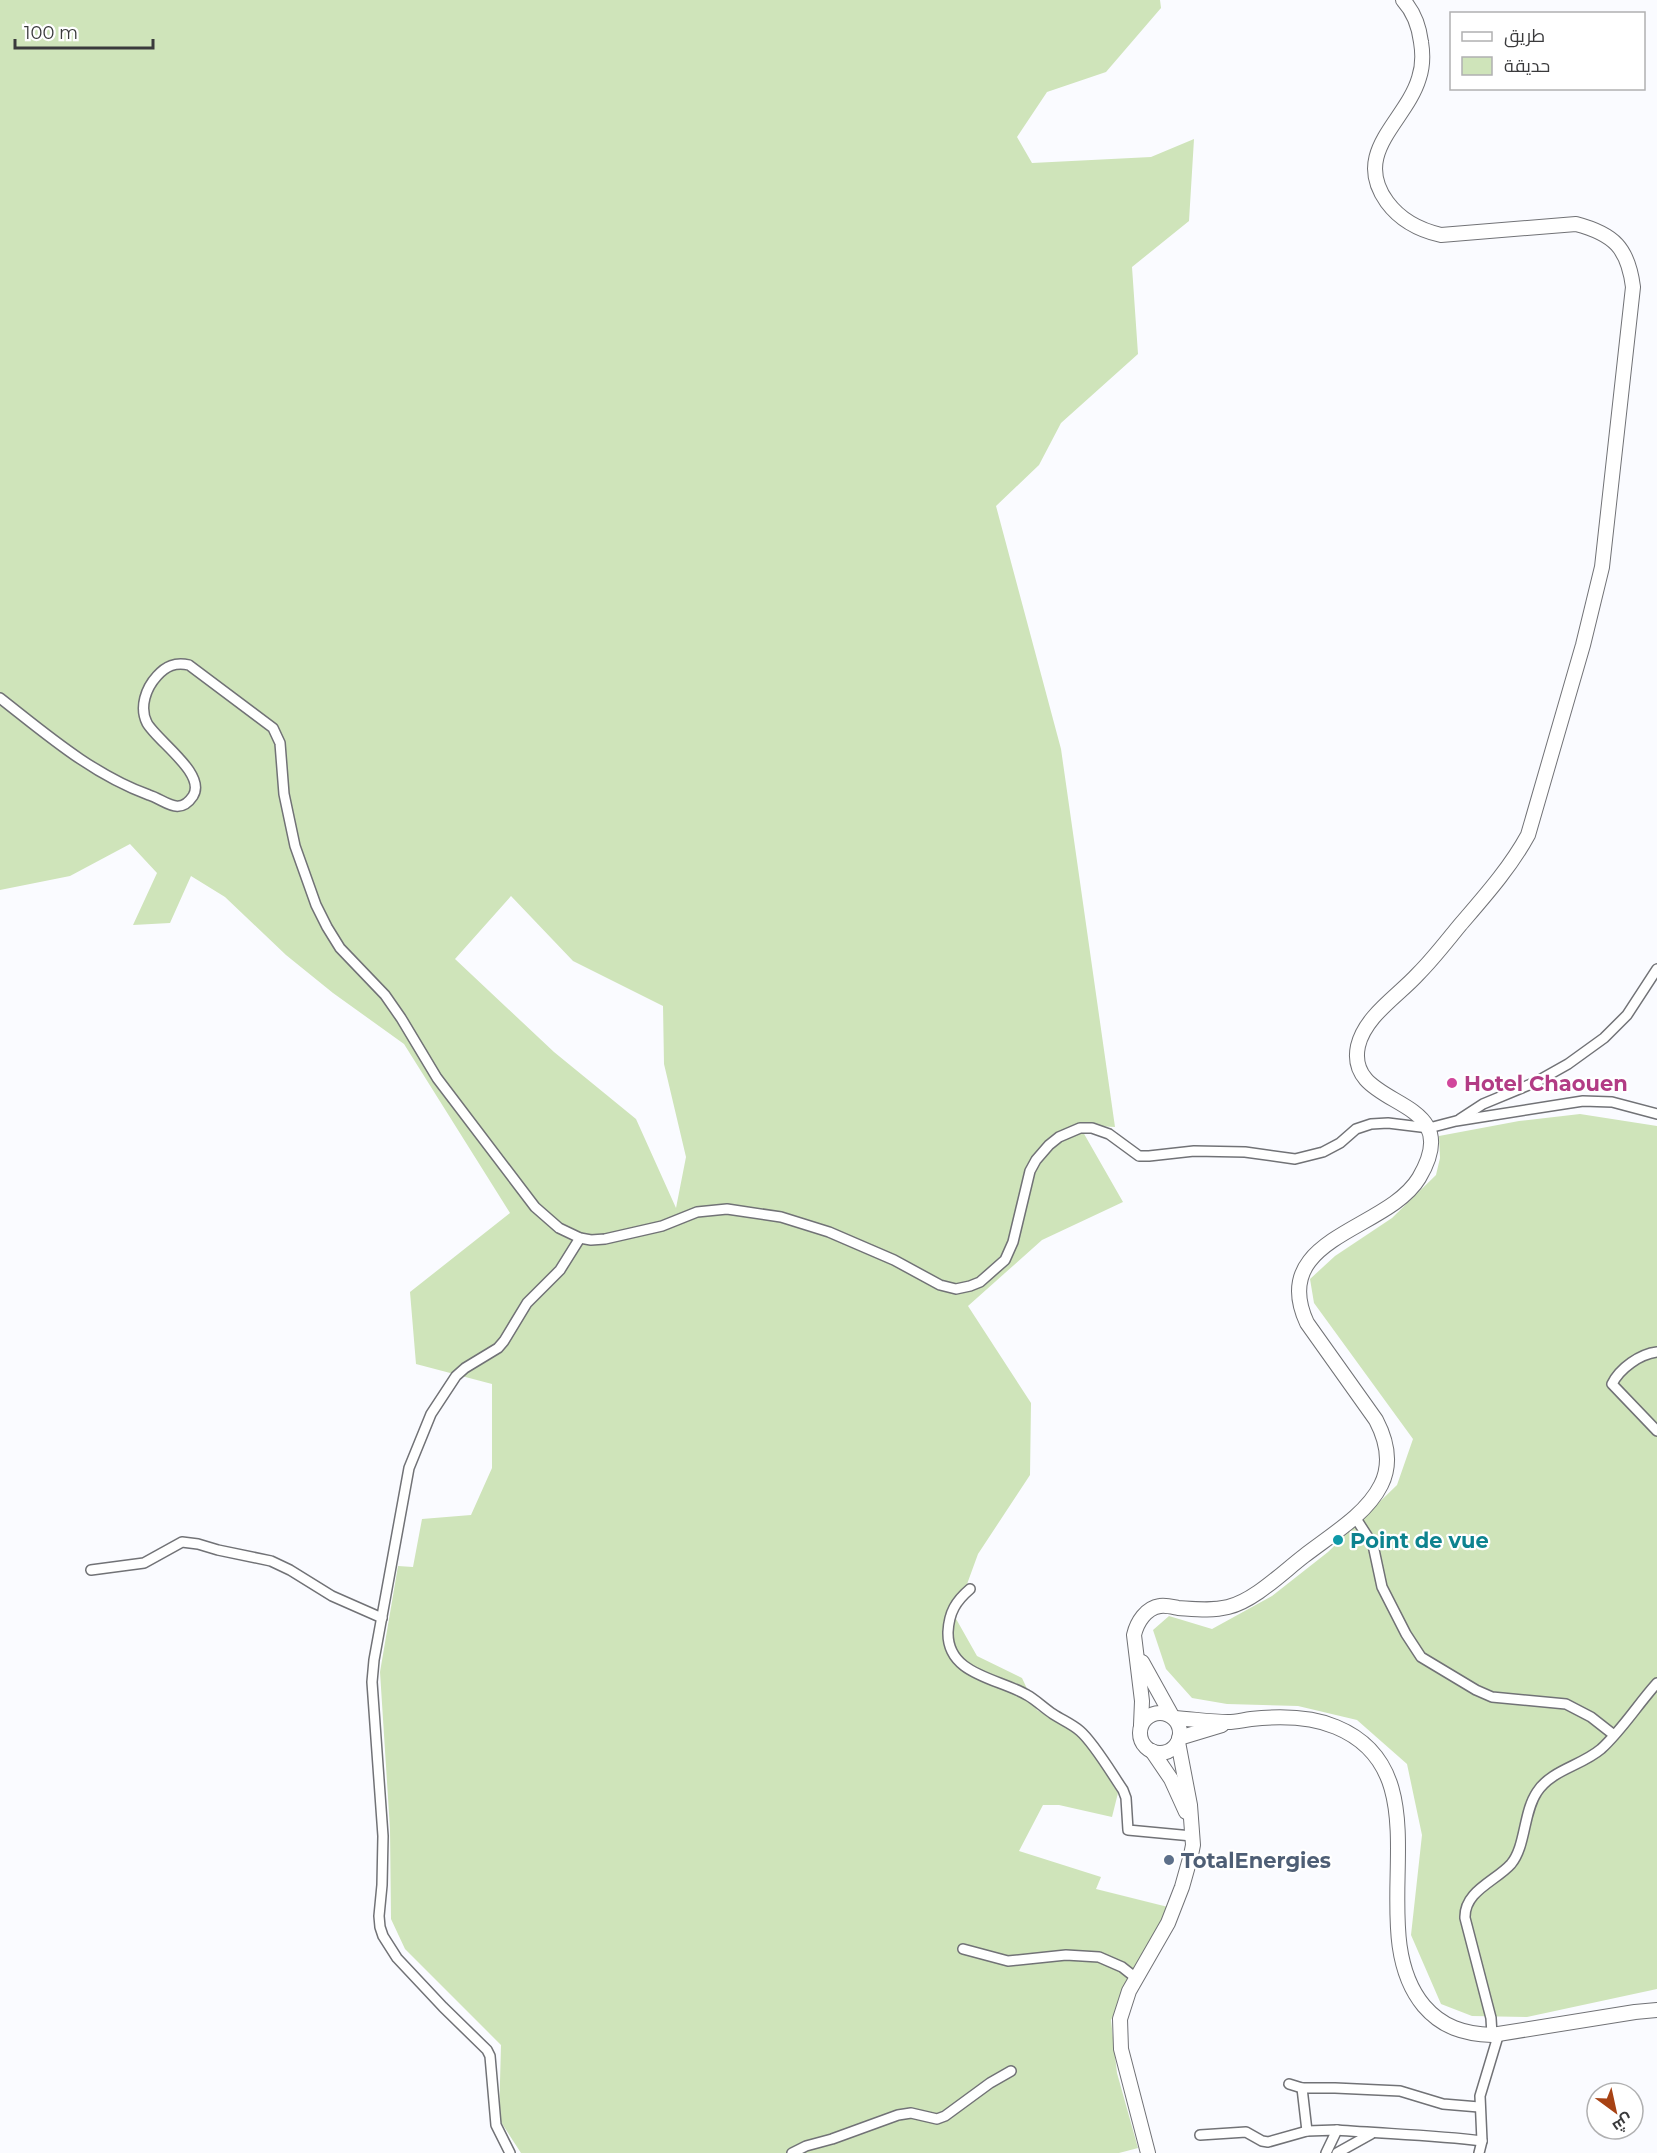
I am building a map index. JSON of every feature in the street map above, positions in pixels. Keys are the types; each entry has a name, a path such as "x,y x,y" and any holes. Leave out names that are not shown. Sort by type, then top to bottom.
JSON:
{"main road":[{"path":"1191,1829 1172,1779 1152,1751 1142,1743 1140,1737 1142,1701 1134,1635 1136,1626 1150,1610 1160,1606 1201,1610 1229,1607 1250,1597 1355,1516 1375,1495 1381,1485 1387,1458 1387,1445 1376,1420 1307,1323 1299,1307 1297,1294 1300,1278 1312,1257 1320,1250 1397,1200 1419,1179 1430,1154 1429,1128 1424,1120 1411,1109 1376,1089 1363,1077 1359,1068 1358,1049 1361,1035 1368,1023 1418,974 1519,852 1531,827 1583,645 1602,567 1633,287 1630,266 1623,251 1611,238 1597,230 1576,224 1441,235 1423,231 1410,224 1389,205 1376,182 1375,159 1383,140 1412,95 1423,62 1420,28 1412,11 1403,0"},
{"path":"1137,1652 1145,1670 1178,1724 1191,1829 1191,1855 1180,1892 1168,1923 1124,2004 1120,2019 1119,2036 1125,2070 1148,2153"},
{"path":"1141,1725 1154,1713 1230,1722 1287,1718 1321,1722 1348,1733 1361,1742 1375,1756 1392,1787 1397,1815 1397,1921 1399,1947 1406,1974 1419,2000 1431,2015 1443,2024 1467,2033 1496,2034 1657,2010"},
{"path":"1152,1751 1167,1751 1179,1740 1230,1722"}],"street":[{"path":"0,698 106,775 125,786 155,797 169,806 179,806 189,801 195,794 196,787 186,765 163,743 146,722 143,700 154,679 167,666 180,663 189,664 273,728 280,743 284,794 295,846 316,905 327,927 340,948 385,996 437,1078 535,1206 559,1228 580,1238 605,1239 662,1226 697,1212 727,1209 781,1217 829,1232 894,1260 940,1286 956,1289 980,1282 1005,1260 1017,1230 1030,1171 1042,1152 1067,1132 1080,1128 1109,1134 1139,1156 1204,1151 1245,1152 1295,1159 1323,1152 1340,1143 1356,1129 1371,1124 1389,1123 1429,1128 1456,1121 1583,1101 1612,1102 1657,1114"},
{"path":"1456,1121 1483,1104 1536,1082 1568,1064 1604,1038 1627,1015 1657,969"},
{"path":"510,2153 496,2126 490,2056 487,2050 397,1958 380,1927 378,1916 382,1885 383,1836 372,1682 409,1468 432,1414 456,1376 498,1348 504,1341 527,1303 560,1270 580,1238"},
{"path":"1657,1352 1641,1356 1612,1384 1620,1395 1657,1431"},
{"path":"1355,1516 1372,1545 1382,1587 1421,1657 1492,1697 1566,1704 1592,1717 1614,1735"},
{"path":"92,1570 144,1563 182,1542 198,1544 271,1561 332,1596 382,1617"},
{"path":"970,1589 958,1599 950,1616 948,1639 951,1650 964,1667 1029,1696 1081,1732 1123,1790 1126,1798 1128,1830 1191,1829"},
{"path":"1479,2153 1482,2141 1479,2106 1482,2085 1496,2034 1465,1918 1467,1905 1480,1890 1510,1866 1515,1858 1526,1816 1537,1792 1553,1776 1587,1759 1614,1735 1657,1683"},
{"path":"963,1949 1008,1961 1066,1955 1099,1957 1122,1967 1137,1978"},
{"path":"792,2153 806,2146 898,2115 911,2113 937,2119 945,2116 990,2083 1011,2072"},
{"path":"1288,2084 1302,2088 1400,2091 1443,2104 1479,2106"},
{"path":"1302,2088 1307,2130"},
{"path":"1200,2135 1246,2132 1268,2142 1307,2130 1337,2130 1371,2134 1420,2134 1482,2141"},
{"path":"1326,2153 1337,2130"},
{"path":"1337,2153 1371,2134"}],"green space":[{"path":"0,0 1160,0 1161,8 1106,72 1047,92 1017,137 1032,163 1151,157 1194,139 1189,221 1132,267 1138,354 1061,423 1039,465 996,506 1061,749 1115,1127 1079,1125 1123,1202 1042,1240 968,1306 1031,1403 1030,1475 978,1554 955,1617 977,1656 1022,1678 1037,1710 1081,1735 1118,1793 1112,1817 1059,1805 1043,1805 1019,1851 1101,1877 1096,1889 1172,1908 1138,1966 1111,2020 1117,2073 1138,2148 1119,2153 521,2153 499,2119 501,2045 405,1949 391,1919 390,1829 380,1672 398,1566 413,1567 422,1519 471,1515 492,1468 492,1384 416,1364 410,1292 510,1213 404,1044 333,993 286,955 225,897 191,876 170,923 133,925 157,873 130,844 70,876 0,890","holes":["511,896 573,961 663,1006 664,1064 686,1157 676,1208 636,1119 554,1052 455,959"]},
{"path":"1580,1114 1657,1126 1657,1989 1527,2017 1472,2016 1441,2004 1411,1935 1422,1835 1407,1764 1357,1720 1298,1706 1227,1704 1192,1698 1166,1669 1153,1630 1169,1616 1212,1629 1272,1596 1328,1552 1397,1485 1413,1439 1314,1303 1310,1279 1335,1256 1392,1218 1436,1175 1440,1158 1439,1136 1519,1121"}],"place":[{"name":"Hotel Chaouen","path":"1452,1083"},
{"name":"Point de vue","path":"1338,1540"},
{"name":"TotalEnergies","path":"1169,1860"}]}
